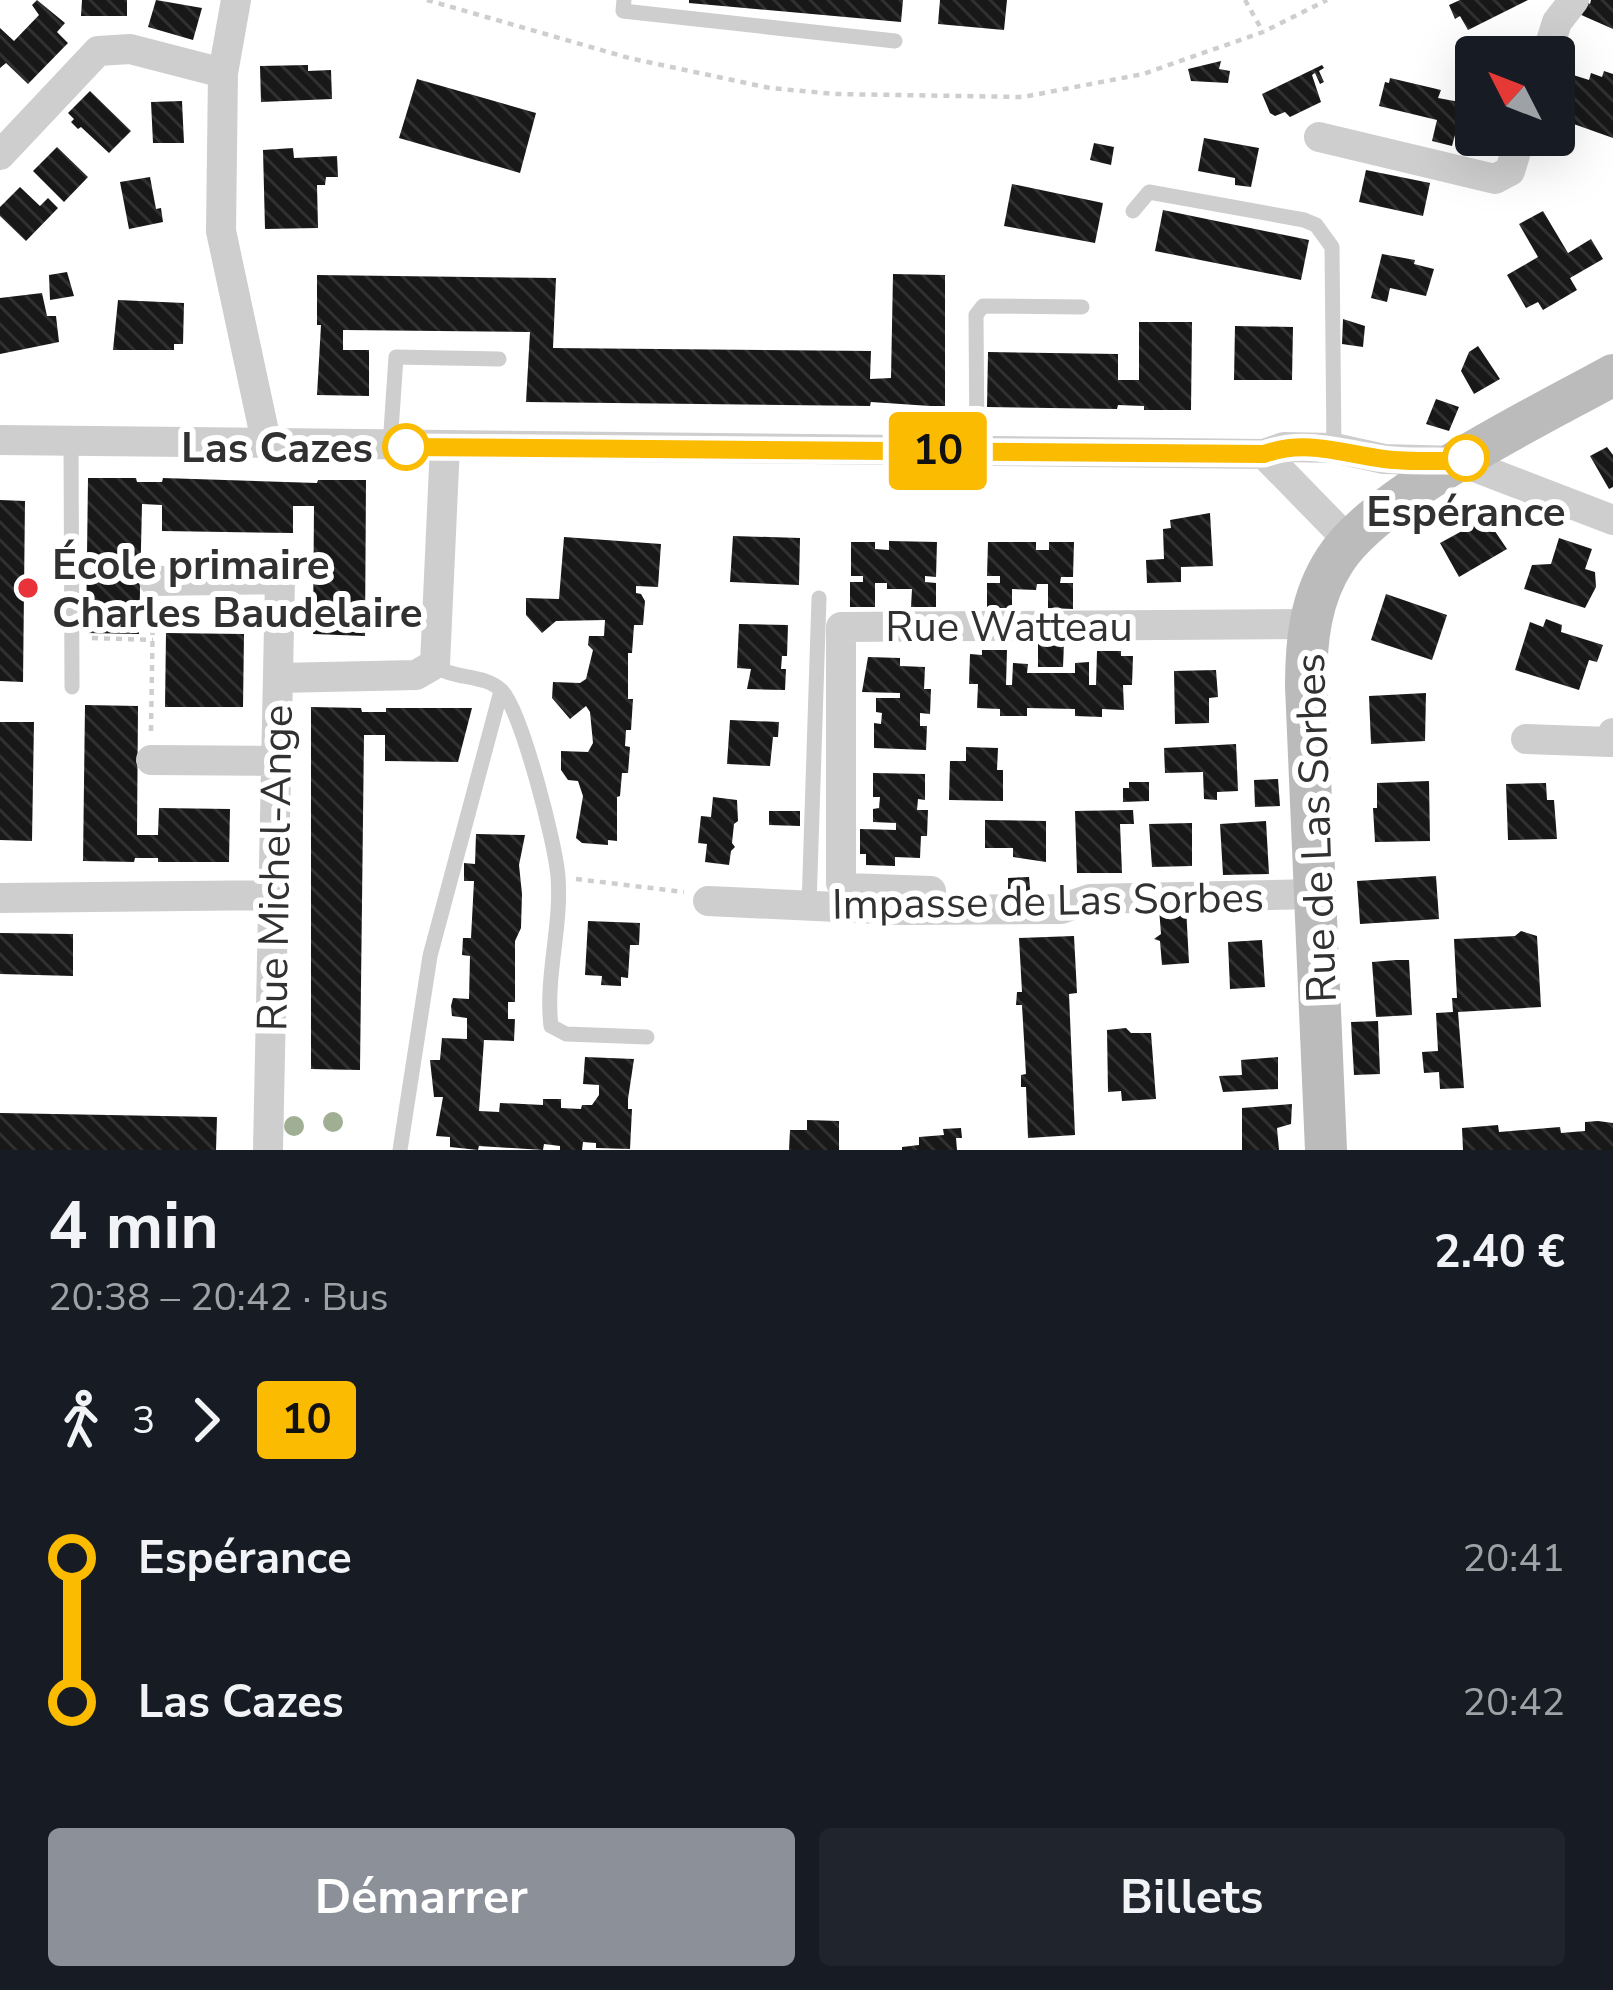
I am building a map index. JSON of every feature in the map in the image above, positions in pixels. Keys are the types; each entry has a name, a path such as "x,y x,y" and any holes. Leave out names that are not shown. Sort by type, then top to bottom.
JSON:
{"street":[{"path":"236,0 223,73 221,230 266,441"},
{"path":"1553,36 1574,0"},
{"path":"0,155 98,51 130,49 223,73"},
{"path":"1319,137 1496,178 1510,171 1515,156"},
{"name":"Rue de Las Sorbes","path":"1326,1150 1306,686 1310,624 1325,578 1349,541 1394,505 1459,461 1613,375"},
{"path":"0,440 1264,454 1284,447 1334,448 1384,459 1459,461 1613,520"},
{"path":"435,664 445,445"},
{"path":"1264,454 1349,541"},
{"path":"1384,459 1398,484 1394,505"},
{"path":"154,581 280,579 278,678"},
{"name":"Rue Watteau","path":"931,891 847,888 838,876 842,627 1310,624"},
{"name":"Rue Michel-Ange","path":"268,1150 278,678 416,675 435,664"},
{"path":"1526,740 1610,742 1613,733"},
{"path":"151,760 275,761"},
{"name":"Impasse de Las Sorbes","path":"708,901 901,910 1060,909 1090,899 1316,893"},
{"path":"0,898 273,895"}],"lane":[{"path":"624,0 623,10 895,41"},
{"path":"1133,211 1149,192 1304,220 1327,236 1332,247 1334,448"},
{"path":"977,452 976,315 983,306 1082,308"},
{"path":"390,446 396,358 499,359"},
{"path":"71,440 73,687"},
{"path":"809,906 819,598"},
{"path":"435,664 442,672 479,678 502,691 524,731 558,877 551,1026 566,1034 646,1037"},
{"path":"400,1150 430,956 502,691"}],"path":[{"path":"427,0 629,58 770,88 835,94 1023,97 1143,74 1263,32 1327,0"},
{"path":"1245,0 1263,32"},
{"path":"151,760 154,581"},
{"path":"72,638 153,640"},
{"path":"558,877 700,894 708,901"}],"building":[{"path":"37,0 65,23 57,32 68,43 28,84 6,63 0,68 0,28 14,41 39,15 32,5"},
{"path":"82,0 127,0 127,16 81,16"},
{"path":"156,0 202,8 193,40 148,27"},
{"path":"689,0 903,0 901,22"},
{"path":"940,0 1007,0 1004,30 938,24"},
{"path":"1460,0 1528,0 1468,30 1460,16 1455,19 1449,5"},
{"path":"1591,0 1613,0 1613,29 1579,14 1585,1 1590,4"},
{"path":"1221,61 1219,69 1230,71 1228,83 1191,81 1188,69"},
{"path":"308,65 308,71 331,70 332,99 261,102 260,66"},
{"path":"1322,65 1319,71 1324,82 1320,84 1312,75 1321,102 1290,117 1285,112 1270,113 1262,94"},
{"path":"1604,71 1613,74 1613,138 1575,124 1575,76 1589,80 1591,73 1602,77"},
{"path":"1390,78 1441,90 1438,98 1455,101 1452,146 1432,141 1437,120 1379,106 1385,82"},
{"path":"417,79 536,113 520,173 399,138"},
{"path":"90,91 131,131 109,153 78,129 68,113"},
{"path":"182,101 184,143 153,143 151,102"},
{"path":"1204,138 1259,148 1251,187 1235,185 1235,178 1198,171"},
{"path":"1094,143 1114,147 1111,165 1090,160"},
{"path":"57,147 88,177 64,202 33,171"},
{"path":"293,148 294,158 337,156 338,177 326,177 325,185 317,185 318,228 265,229 263,150"},
{"path":"1366,170 1430,183 1423,216 1359,202"},
{"path":"150,177 163,222 129,229 120,182"},
{"path":"1012,184 1103,203 1095,243 1004,226"},
{"path":"20,187 40,206 48,198 58,208 26,241 0,216 0,207"},
{"path":"1163,210 1309,240 1301,280 1155,251"},
{"path":"1543,211 1568,253 1591,239 1603,259 1570,278 1577,290 1543,310 1538,302 1526,308 1507,275 1538,257 1519,224"},
{"path":"1382,254 1434,269 1426,296 1390,288 1387,302 1371,298"},
{"path":"67,272 74,296 50,300 49,275"},
{"path":"893,274 945,275 945,407 871,402 870,406 526,402 530,332 343,330 343,350 369,350 369,396 317,395 321,325 317,325 317,275 556,278 553,348 871,351 870,379 891,378"},
{"path":"42,293 47,316 56,316 59,342 0,354 0,298"},
{"path":"118,300 184,303 183,344 174,344 174,350 113,350"},
{"path":"1343,319 1365,326 1363,347 1342,344"},
{"path":"1139,322 1192,322 1191,410 1118,405 1117,409 987,407 988,352 1118,354 1118,380 1139,380"},
{"path":"1235,326 1293,327 1292,380 1234,380"},
{"path":"1478,346 1500,379 1474,394 1461,371 1469,352"},
{"path":"1436,399 1459,407 1449,431 1426,424"},
{"path":"1607,447 1613,455 1613,487 1609,489 1590,456"},
{"path":"88,478 136,478 137,482 162,482 163,478 366,480 365,636 313,634 314,506 293,506 293,533 162,531 162,505 142,504 139,634 86,633"},
{"path":"0,500 25,501 23,682 0,681"},
{"path":"1210,513 1213,566 1181,567 1181,582 1147,583 1146,560 1164,559 1163,529 1171,528 1170,520"},
{"path":"1486,518 1507,549 1459,577 1440,543"},
{"path":"733,536 800,538 799,585 730,582"},
{"path":"564,537 661,544 658,587 636,586 636,593 645,601 643,625 634,625 632,653 628,653 628,699 633,699 631,730 626,730 628,773 622,773 617,797 617,841 608,840 608,845 582,843 576,838 583,796 578,781 568,780 561,770 561,751 588,752 593,743 590,712 586,706 570,719 552,698 553,682 586,679 593,650 589,636 604,636 605,620 556,621 542,633 526,615 526,598 559,599"},
{"path":"1559,538 1592,549 1585,569 1595,572 1596,587 1585,608 1524,589 1532,565 1551,564"},
{"path":"889,541 937,542 936,577 925,576 925,582 936,583 936,607 911,607 912,589 887,589 887,583 875,583 875,607 850,607 850,582 863,582 863,576 851,576 851,542 875,542 875,549 889,550"},
{"path":"988,542 1036,542 1036,550 1049,550 1049,542 1074,542 1073,577 1061,577 1060,583 1073,583 1073,609 1048,608 1048,584 1037,584 1036,590 1012,589 1012,608 987,608 987,583 1000,583 1000,576 987,576"},
{"path":"1386,594 1447,615 1432,660 1371,640"},
{"path":"1546,619 1562,625 1561,632 1603,645 1597,662 1589,660 1579,690 1515,670 1530,622 1543,627"},
{"path":"739,624 788,625 787,656 782,656 781,669 786,669 785,690 747,689 751,669 737,668"},
{"path":"166,633 244,634 243,707 165,707"},
{"path":"1038,643 1064,643 1063,667 1038,667"},
{"path":"982,650 1007,650 1006,685 1012,685 1013,663 1028,664 1027,673 1075,673 1075,663 1089,662 1089,685 1096,685 1097,651 1133,656 1132,685 1123,685 1124,710 1102,709 1102,717 1075,716 1075,709 1027,708 1027,716 1000,716 1000,709 977,708 978,684 969,684 970,654 982,655"},
{"path":"868,657 900,658 900,666 925,667 924,689 931,689 930,714 920,713 920,726 927,726 926,750 874,748 874,723 881,724 882,713 876,712 876,698 900,698 900,693 862,692"},
{"path":"1216,670 1218,697 1209,698 1209,723 1175,724 1174,671"},
{"path":"1426,693 1425,741 1371,744 1369,696"},
{"path":"85,705 138,706 137,835 158,835 159,808 230,809 229,862 83,861"},
{"path":"311,707 361,708 362,712 472,708 458,762 385,761 385,735 364,735 360,1070 311,1069"},
{"path":"730,720 779,722 770,766 727,764"},
{"path":"0,722 34,722 32,841 0,840"},
{"path":"1236,744 1238,791 1217,792 1217,800 1204,799 1203,772 1165,773 1164,748"},
{"path":"966,747 998,748 1003,801 949,800 950,761 966,761"},
{"path":"873,773 925,774 925,800 918,799 917,810 928,810 920,858 895,857 895,866 866,865 866,854 860,854 860,829 896,830 896,823 873,822 880,797 873,797"},
{"path":"1278,779 1280,806 1255,807 1254,780"},
{"path":"1429,781 1430,841 1375,842 1377,783"},
{"path":"1129,782 1149,782 1149,801 1123,802 1123,788 1129,788"},
{"path":"1546,783 1547,800 1554,800 1557,839 1508,840 1506,784"},
{"path":"713,797 737,800 735,847 729,865 705,862 707,844 698,843 701,816 711,817"},
{"path":"1133,810 1134,824 1120,824 1122,873 1077,873 1075,811"},
{"path":"769,811 800,811 800,826 769,825"},
{"path":"985,820 1046,821 1046,862 1013,857 1013,848 985,848"},
{"path":"1266,821 1269,874 1223,875 1220,824"},
{"path":"1192,823 1192,866 1152,867 1149,824"},
{"path":"476,834 525,835 519,865 522,894 521,928 515,941 515,1002 508,1002 508,1019 515,1019 514,1041 484,1040 479,1111 499,1112 500,1103 543,1105 543,1099 561,1099 561,1108 581,1109 599,1095 599,1085 583,1084 585,1057 634,1059 628,1099 630,1149 596,1148 596,1143 583,1142 582,1150 544,1144 543,1150 479,1146 478,1150 450,1147 450,1137 436,1136 443,1097 434,1097 430,1060 440,1060 442,1038 467,1039 467,1018 452,1016 451,1006 453,998 469,999 470,956 462,955 463,938 471,938 474,881 464,881 464,863 475,864"},
{"path":"1436,876 1439,919 1360,924 1357,881"},
{"path":"1029,877 1031,899 1008,900 1008,878"},
{"path":"1186,907 1189,963 1162,965 1160,941 1154,939 1161,934 1159,908"},
{"path":"588,921 640,923 639,945 630,945 628,978 621,977 621,986 601,985 602,976 585,975"},
{"path":"1521,931 1537,936 1541,1007 1458,1012 1464,1088 1440,1089 1439,1072 1424,1073 1422,1052 1438,1051 1436,1013 1453,1012 1452,998 1457,998 1454,939 1515,936"},
{"path":"0,933 73,934 73,976 0,974"},
{"path":"1074,936 1077,993 1069,994 1075,1135 1028,1138 1026,1087 1021,1087 1021,1075 1026,1074 1022,1005 1016,1005 1017,992 1022,992 1019,938"},
{"path":"1262,940 1265,987 1230,989 1228,942"},
{"path":"1409,960 1412,1015 1376,1017 1372,962"},
{"path":"1378,1021 1380,1074 1354,1075 1351,1022"},
{"path":"1126,1028 1131,1033 1151,1033 1156,1099 1122,1101 1121,1091 1108,1092 1107,1030"},
{"path":"1278,1057 1278,1089 1223,1092 1219,1076 1242,1075 1241,1060"},
{"path":"1292,1104 1291,1124 1277,1128 1279,1150 1242,1150 1242,1108"},
{"path":"0,1113 217,1117 216,1150 0,1150"},
{"path":"807,1120 839,1121 839,1150 789,1150 790,1130 807,1130"},
{"path":"1585,1122 1613,1123 1613,1150 1463,1150 1462,1128 1498,1125 1499,1132 1560,1127 1561,1133 1585,1131"},
{"path":"961,1128 957,1150 902,1150 919,1145 919,1137"}],"bus line":[{"name":"10","path":"406,447 1264,454 1284,447 1334,448 1384,459 1466,458"}],"place":[{"name":"Las Cazes","path":"406,447"},
{"name":"Espérance","path":"1466,458"},
{"name":"École primaire Charles Baudelaire","path":"28,588"}]}
